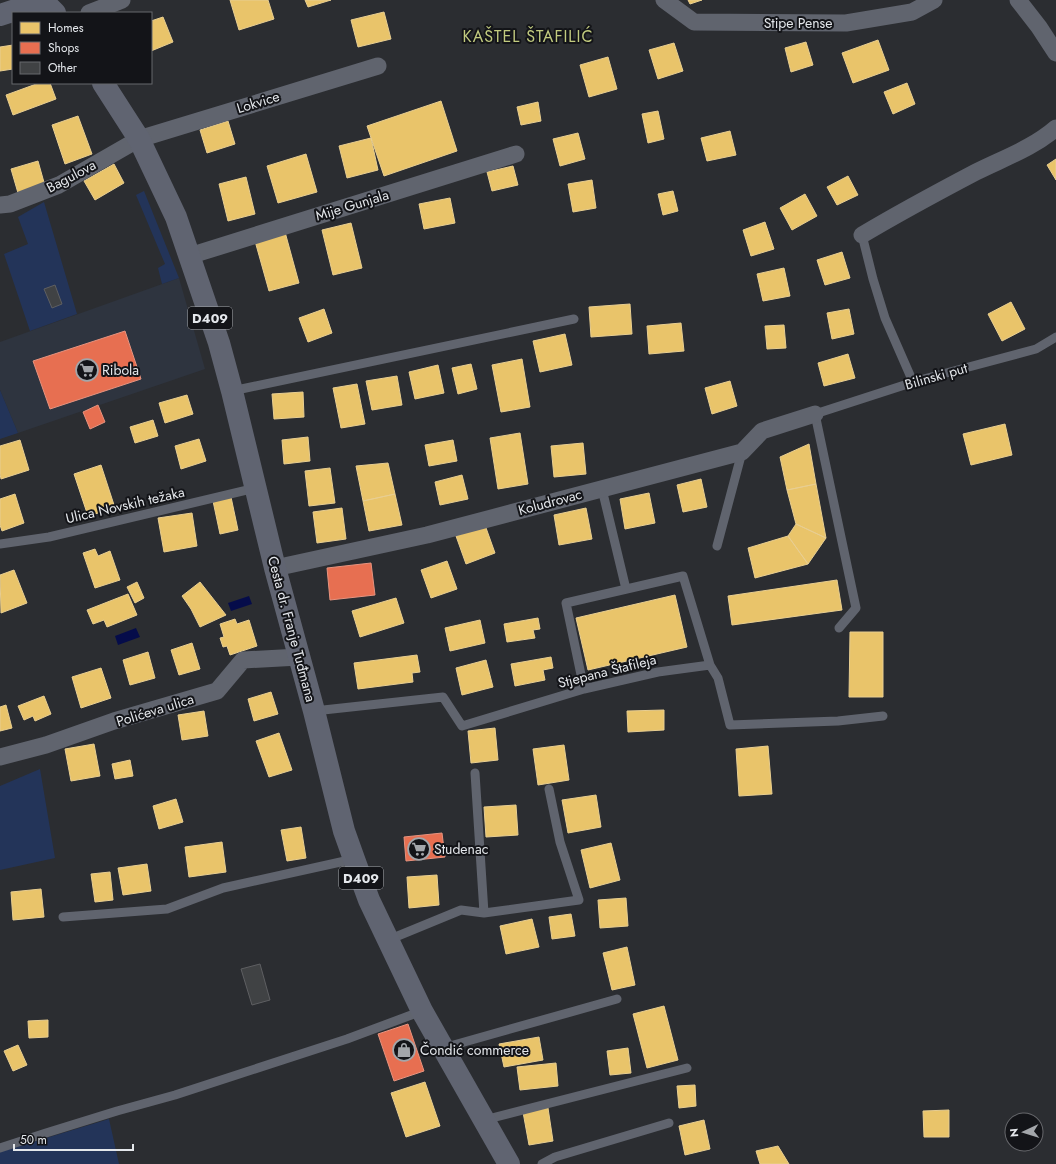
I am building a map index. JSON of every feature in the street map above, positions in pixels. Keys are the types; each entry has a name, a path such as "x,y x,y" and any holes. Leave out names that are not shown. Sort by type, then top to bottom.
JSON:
{"main road":[{"path":"18,12 49,7"},
{"path":"0,15 12,13"},
{"name":"Cesta dr. Franje Tuđmana","path":"104,84 139,139 176,217 219,343 275,568 314,711 342,823 354,859 387,940 422,1011 442,1049 509,1164"}],"street":[{"path":"92,12 122,0"},
{"name":"Stipe Pense","path":"664,0 694,22 838,23 912,12 934,0"},
{"path":"1018,0 1039,27 1056,53"},
{"name":"Lokvice","path":"139,139 378,66"},
{"path":"862,235 958,181 1038,142 1056,128"},
{"name":"Bagulova","path":"0,205 10,204 59,185 139,139"},
{"name":"Mije Gunjala","path":"189,256 516,154"},
{"path":"742,452 762,431 815,414"},
{"name":"Koludrovac","path":"275,568 427,535 742,452"},
{"name":"Polićeva ulica","path":"0,757 46,745 114,722 217,691 243,660 299,657"}],"lane":[{"path":"862,235 885,318 913,382"},
{"path":"232,391 574,319"},
{"name":"Bilinski put","path":"815,414 913,382 1036,349 1056,338"},
{"path":"815,414 856,608 839,628"},
{"path":"717,546 742,452"},
{"name":"Ulica Novskih težaka","path":"0,544 49,537 256,488"},
{"path":"602,489 626,590"},
{"path":"584,689 566,603 684,576 710,665 718,678 730,725 838,721 883,716"},
{"name":"Stjepana Štafileja","path":"314,711 443,697 462,726 584,689 658,672 710,665"},
{"path":"474,773 484,913"},
{"path":"387,940 461,910 484,913 579,900 560,842 549,789"},
{"path":"63,917 167,909 223,888 354,859"},
{"path":"442,1049 617,999"},
{"path":"0,1148 95,1118 176,1095 346,1039 422,1011"},
{"path":"483,1120 687,1068"},
{"path":"542,1164 555,1157 669,1123"}],"shaded area":[{"path":"144,191 179,278 162,284 158,268 165,264 136,195"},
{"path":"44,202 77,314 30,331 4,254 28,244 18,217"},
{"path":"179,278 205,369 18,433 0,390 0,342"},
{"path":"0,390 18,433 0,439"},
{"path":"249,596 252,604 231,611 228,603"},
{"path":"136,628 140,637 118,645 115,636"},
{"path":"40,769 55,858 0,870 0,786"},
{"path":"109,1119 119,1164 0,1164 0,1152"}],"building: Homes":[{"path":"230,0 268,0 274,19 239,30"},
{"path":"305,0 331,0 308,7"},
{"path":"688,0 702,0 690,4"},
{"path":"384,12 391,39 358,47 351,20"},
{"path":"163,17 173,42 152,51 152,21"},
{"path":"878,40 889,70 853,83 842,53"},
{"path":"806,42 813,65 791,72 785,48"},
{"path":"674,43 683,71 658,79 649,50"},
{"path":"12,45 12,69 0,71 0,47"},
{"path":"608,57 617,89 589,97 580,65"},
{"path":"907,83 915,104 893,114 884,92"},
{"path":"36,84 50,84 56,99 13,115 6,95"},
{"path":"441,101 457,151 384,176 367,126"},
{"path":"538,102 541,121 521,125 517,107"},
{"path":"658,111 664,139 648,143 642,114"},
{"path":"78,116 92,154 65,164 52,125"},
{"path":"228,121 235,144 207,153 200,130"},
{"path":"730,131 736,155 707,161 701,138"},
{"path":"578,133 585,159 560,166 553,139"},
{"path":"371,138 378,170 347,178 339,146"},
{"path":"306,154 317,192 278,203 267,166"},
{"path":"1056,159 1056,180 1047,165"},
{"path":"38,161 45,186 18,193 11,169"},
{"path":"114,164 124,183 95,200 84,181"},
{"path":"513,166 518,185 492,191 487,172"},
{"path":"848,176 858,195 837,205 827,187"},
{"path":"246,177 255,214 228,221 219,184"},
{"path":"592,180 596,208 573,212 568,184"},
{"path":"673,191 678,211 663,215 658,194"},
{"path":"805,194 817,216 792,230 780,208"},
{"path":"450,198 455,223 424,229 419,204"},
{"path":"765,222 774,249 751,256 743,230"},
{"path":"351,223 362,268 333,275 322,230"},
{"path":"285,232 299,283 269,291 255,241"},
{"path":"842,252 850,278 825,285 817,260"},
{"path":"784,268 790,296 763,301 757,274"},
{"path":"1011,302 1025,329 1002,341 988,314"},
{"path":"630,304 632,334 591,337 589,307"},
{"path":"324,309 332,333 308,342 299,318"},
{"path":"849,309 854,334 832,339 827,313"},
{"path":"681,323 684,351 649,354 647,326"},
{"path":"784,325 786,348 767,349 765,326"},
{"path":"565,334 572,365 540,372 533,341"},
{"path":"848,354 855,378 824,386 818,363"},
{"path":"522,359 530,407 501,412 492,365"},
{"path":"471,364 477,389 458,394 452,368"},
{"path":"438,365 444,393 415,399 409,372"},
{"path":"397,376 402,405 372,410 366,381"},
{"path":"730,381 737,406 712,414 705,388"},
{"path":"357,384 365,424 341,428 333,388"},
{"path":"303,392 304,417 274,419 272,394"},
{"path":"187,395 193,414 165,423 159,403"},
{"path":"153,420 158,436 135,443 130,427"},
{"path":"1005,424 1012,455 971,465 963,434"},
{"path":"520,433 528,484 498,489 490,438"},
{"path":"308,437 310,461 284,464 282,440"},
{"path":"199,439 206,461 181,469 175,446"},
{"path":"20,440 29,470 1,479 0,446"},
{"path":"453,440 457,461 429,466 425,445"},
{"path":"583,443 586,474 554,477 551,446"},
{"path":"809,444 816,484 787,490 780,457"},
{"path":"388,463 395,494 363,501 356,466"},
{"path":"101,465 115,508 88,516 74,474"},
{"path":"330,468 335,503 309,506 305,471"},
{"path":"462,475 468,499 440,505 435,482"},
{"path":"701,479 707,507 683,512 677,485"},
{"path":"816,484 826,538 796,524 787,490"},
{"path":"649,493 655,523 625,529 620,499"},
{"path":"15,494 24,523 2,531 0,525 0,499"},
{"path":"395,494 402,525 369,531 363,501"},
{"path":"231,497 238,530 220,534 213,501"},
{"path":"342,508 346,539 317,543 313,512"},
{"path":"586,508 592,539 559,545 554,515"},
{"path":"192,513 197,546 164,552 158,518"},
{"path":"796,524 826,538 808,564 788,536"},
{"path":"485,525 495,553 466,564 456,536"},
{"path":"788,536 808,564 755,578 748,548"},
{"path":"95,549 98,556 110,551 120,580 95,588 83,553"},
{"path":"447,561 457,589 431,598 421,570"},
{"path":"14,570 27,603 1,613 0,575"},
{"path":"837,580 842,610 732,625 728,596"},
{"path":"137,582 144,598 135,603 127,587"},
{"path":"200,582 226,615 200,627 191,609 182,596"},
{"path":"128,594 137,615 107,627 104,620 93,624 87,610"},
{"path":"675,595 687,647 588,670 576,618"},
{"path":"396,598 404,623 360,637 352,611"},
{"path":"538,618 540,629 533,630 535,638 507,642 504,624"},
{"path":"235,619 237,624 249,620 257,646 230,655 227,646 223,647 220,638 224,637 220,624"},
{"path":"480,620 485,643 450,651 445,628"},
{"path":"850,632 883,632 883,697 849,697"},
{"path":"192,643 200,669 179,675 171,650"},
{"path":"148,652 155,678 130,685 123,660"},
{"path":"417,655 420,672 412,673 413,682 358,689 354,663"},
{"path":"551,657 553,668 543,670 545,680 515,686 511,664"},
{"path":"486,660 493,687 462,695 456,668"},
{"path":"101,668 111,698 81,708 72,677"},
{"path":"271,692 278,714 254,721 248,699"},
{"path":"44,696 51,714 35,721 33,716 24,720 18,706"},
{"path":"6,705 12,728 0,731 0,707"},
{"path":"664,710 664,730 628,732 627,711"},
{"path":"204,711 208,736 182,740 178,715"},
{"path":"495,728 498,760 471,763 468,731"},
{"path":"279,733 292,770 269,777 256,741"},
{"path":"94,744 100,776 71,781 65,749"},
{"path":"564,745 569,780 538,785 533,749"},
{"path":"768,746 772,794 739,796 736,749"},
{"path":"130,760 133,776 115,779 112,764"},
{"path":"596,795 601,827 568,833 562,800"},
{"path":"176,799 183,822 159,829 153,806"},
{"path":"516,805 518,835 486,837 484,807"},
{"path":"301,827 306,858 287,861 281,830"},
{"path":"222,842 226,872 189,877 185,847"},
{"path":"611,843 620,880 590,888 581,850"},
{"path":"147,864 151,891 123,895 118,868"},
{"path":"110,872 113,900 95,902 91,874"},
{"path":"437,875 439,905 409,908 407,877"},
{"path":"41,889 44,917 13,920 11,892"},
{"path":"626,898 628,926 600,928 598,900"},
{"path":"571,914 575,936 552,939 549,917"},
{"path":"532,919 539,947 506,954 500,926"},
{"path":"627,947 635,985 612,990 603,953"},
{"path":"664,1006 678,1060 647,1068 633,1014"},
{"path":"48,1020 48,1037 29,1038 28,1021"},
{"path":"539,1037 543,1060 504,1067 499,1044"},
{"path":"18,1045 27,1065 13,1071 4,1051"},
{"path":"628,1048 631,1073 610,1075 607,1051"},
{"path":"556,1063 558,1086 520,1090 517,1067"},
{"path":"425,1082 440,1126 406,1137 391,1093"},
{"path":"695,1085 696,1106 679,1108 677,1086"},
{"path":"548,1108 553,1141 529,1145 523,1112"},
{"path":"949,1110 949,1137 924,1137 923,1111"},
{"path":"704,1120 710,1149 685,1155 679,1126"},
{"path":"778,1146 789,1164 760,1164 756,1151"}],"building: Shops":[{"name":"Ribola","path":"125,331 141,379 50,409 33,361"},
{"path":"98,405 105,422 90,429 83,412"},
{"path":"371,563 375,595 330,600 327,568"},
{"path":"442,833 445,857 406,861 404,837"},
{"path":"408,1024 424,1071 394,1081 378,1034"}],"building: Other":[{"path":"55,285 62,304 52,308 44,289"},
{"path":"260,964 270,1000 252,1005 241,969"}],"place":[{"name":"Ribola","path":"87,370"},
{"name":"Studenac","path":"419,849"},
{"name":"Čondić commerce","path":"404,1050"}],"district":[{"name":"KAŠTEL ŠTAFILIĆ","path":"528,36"}]}
